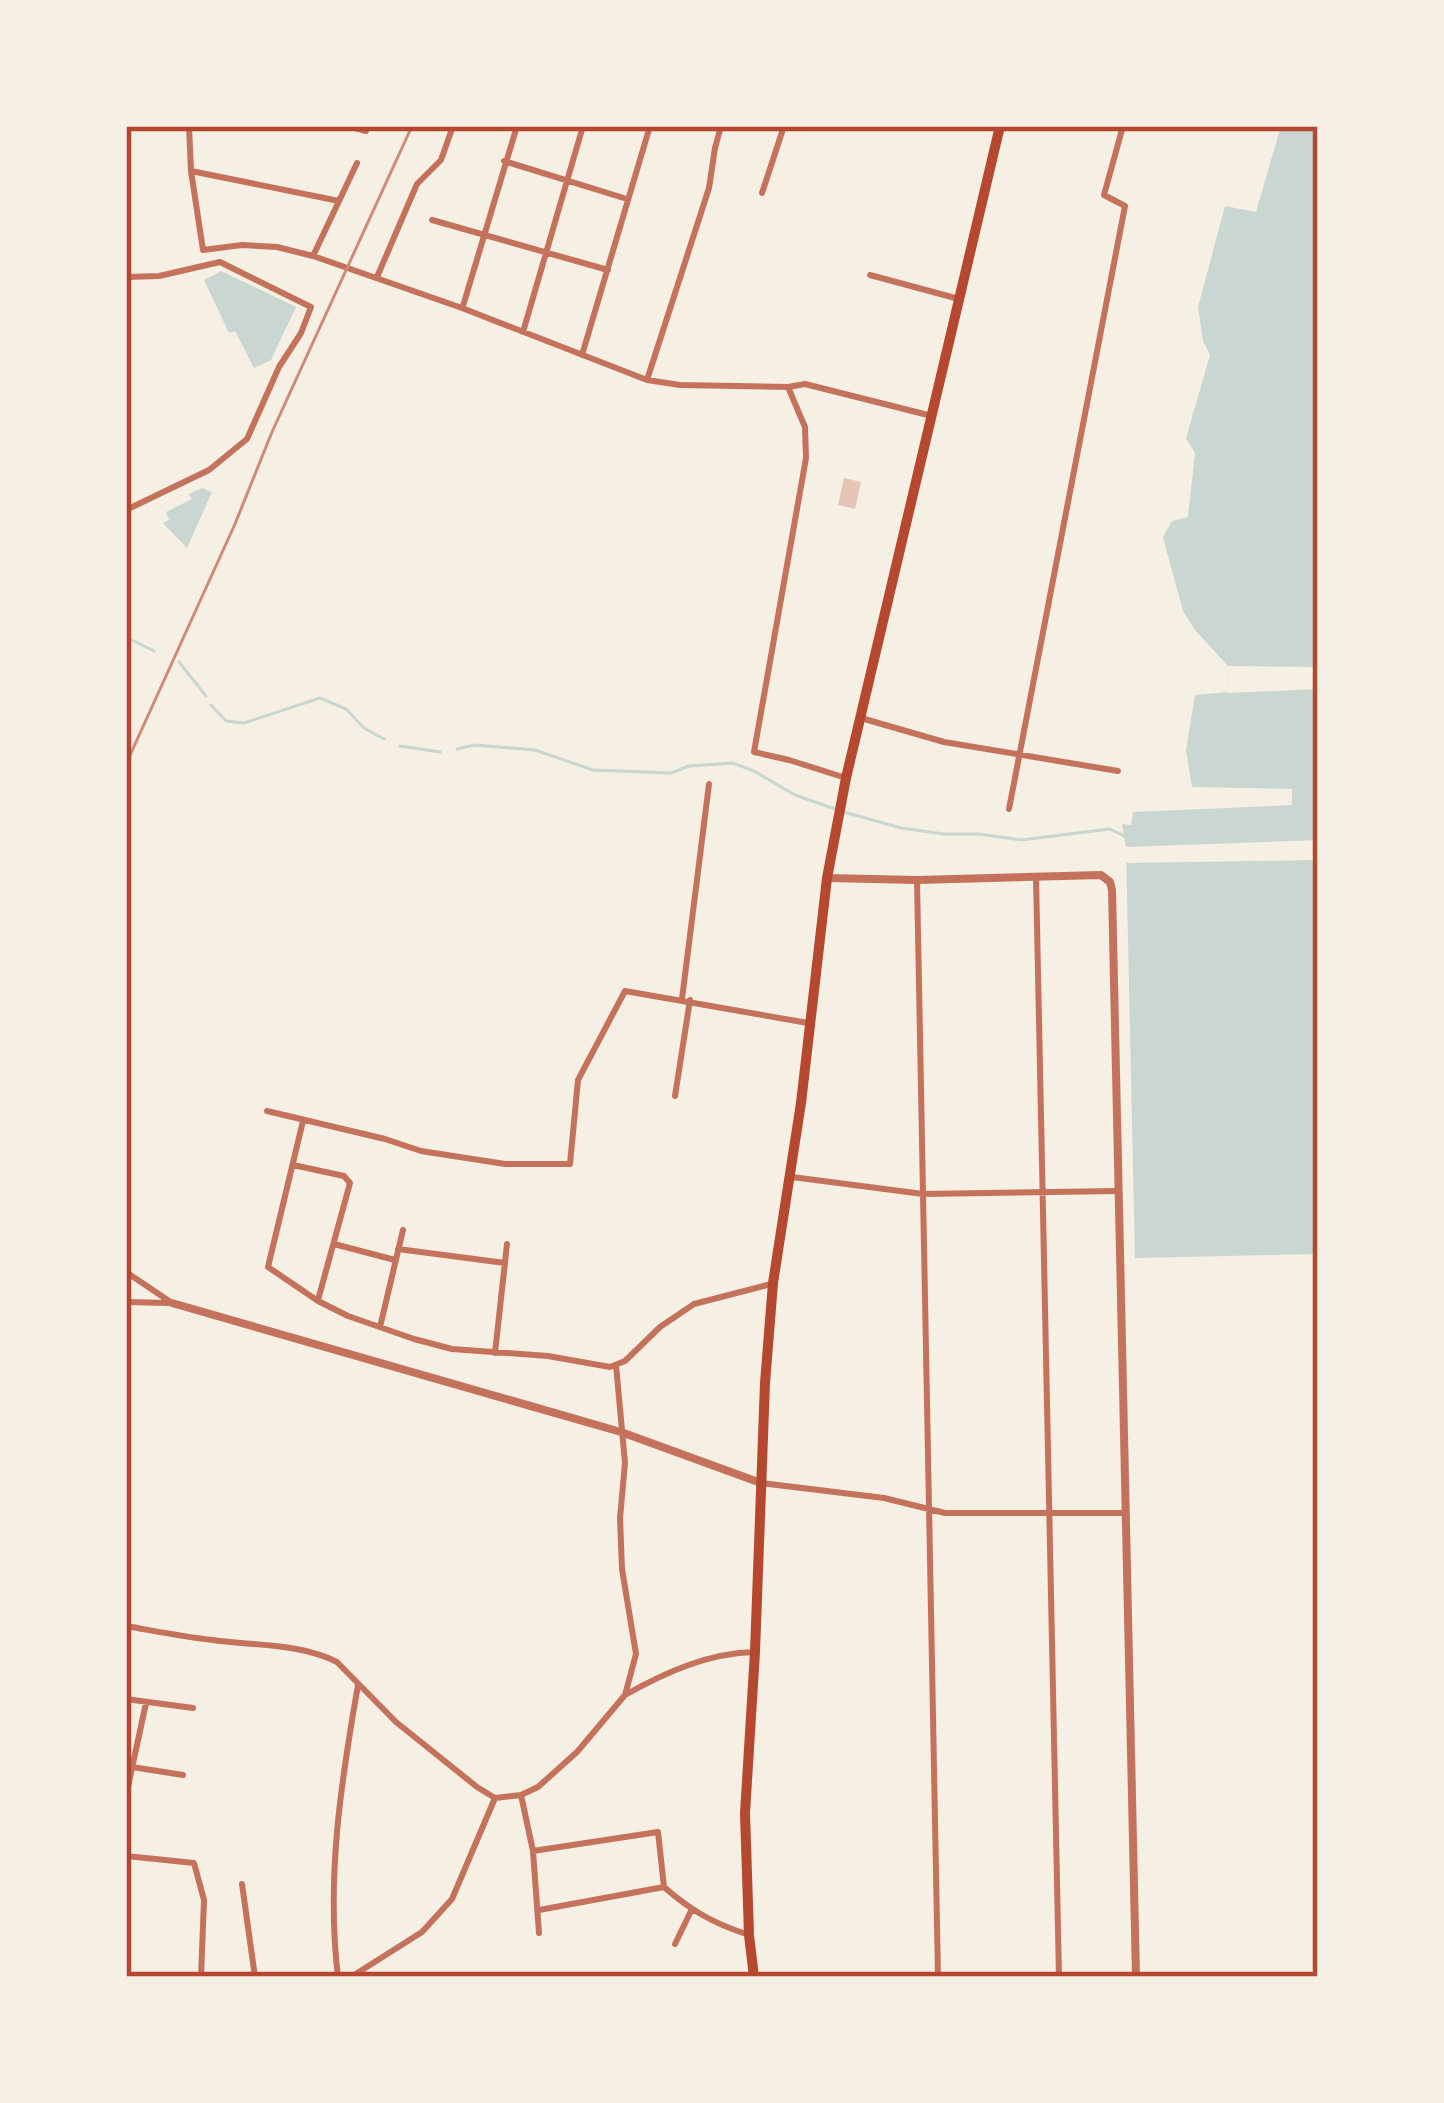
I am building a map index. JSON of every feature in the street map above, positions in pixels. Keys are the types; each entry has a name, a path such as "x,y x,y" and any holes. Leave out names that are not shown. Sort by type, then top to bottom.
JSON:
{"highway":[{"path":"754,1977 745,1813 764,1383 773,1283 839,816 1000,126"}],"street":[{"path":"189,126 203,250 242,244 313,256 646,380 680,386 805,384 932,416"},
{"path":"346,126 366,131 367,126"},
{"path":"376,277 417,184 441,160 453,126"},
{"path":"523,332 583,126"},
{"path":"582,355 650,126"},
{"path":"646,380 709,188 722,126"},
{"path":"762,193 784,126"},
{"path":"1009,809 1125,206 1104,195 1124,126"},
{"path":"462,308 515,127"},
{"path":"504,161 628,199"},
{"path":"313,256 357,163"},
{"path":"191,171 339,201"},
{"path":"432,220 608,270"},
{"path":"126,277 159,276 220,262 311,307 247,439 209,470 126,510"},
{"path":"870,274 959,299"},
{"path":"788,387 807,440 754,752 847,778"},
{"path":"861,718 944,742 1118,771"},
{"path":"675,1096 709,784"},
{"path":"827,878 1101,875 1110,882 1136,1977"},
{"path":"1036,877 1059,1977"},
{"path":"917,880 938,1977"},
{"path":"267,1111 421,1151 506,1164 570,1164 578,1080 625,991 808,1024"},
{"path":"303,1121 268,1267 348,1316 452,1349 616,1365 694,1304 773,1283"},
{"path":"293,1165 344,1176 350,1184 318,1301"},
{"path":"790,1177 923,1194 1118,1191"},
{"path":"380,1327 403,1230"},
{"path":"334,1244 396,1260"},
{"path":"495,1353 507,1244"},
{"path":"398,1249 505,1263"},
{"path":"126,1272 172,1303"},
{"path":"126,1302 172,1303 621,1432 761,1483 884,1498 945,1513 1125,1513"},
{"path":"126,1626 326,1656 432,1753 495,1798 538,1787 625,1695 637,1654 622,1569 625,1463 616,1365"},
{"path":"625,1695 663,1674 728,1653 755,1652"},
{"path":"338,1977 333,1887 342,1784 358,1685"},
{"path":"126,1699 194,1708"},
{"path":"126,1796 146,1703"},
{"path":"132,1767 183,1775"},
{"path":"521,1795 533,1851 539,1933"},
{"path":"351,1977 422,1932 452,1899 495,1798"},
{"path":"533,1851 658,1832 664,1887 691,1911 749,1935"},
{"path":"126,1856 194,1863 204,1900 201,1977"},
{"path":"242,1884 255,1977"},
{"path":"539,1910 664,1887"},
{"path":"675,1943 691,1911"}],"shaded area":[{"path":"1281,126 1318,126 1318,1254 1135,1258 1122,824 1131,825 1133,812 1292,805 1292,789 1192,787 1186,750 1195,695 1229,692 1228,666 1183,611 1163,537 1172,521 1188,517 1195,453 1186,438 1210,355 1198,307 1225,206 1256,212"},
{"path":"221,271 296,307 271,360 254,368 235,331 229,333 204,280"},
{"path":"202,488 212,492 187,548 163,523 169,520 166,512 192,499 189,494"}],"pier":[{"path":"1228,666 1318,667 1318,689 1229,693"},
{"path":"1318,840 1318,860 1126,863 1126,847"}],"building":[{"path":"844,478 861,482 855,509 838,505"}],"waterway":[{"path":"126,637 154,651"},
{"path":"179,662 206,696"},
{"path":"211,705 226,721 244,723 320,698 346,709 364,728 384,739"},
{"path":"457,749 474,745 535,750 593,770 671,773 689,766 733,763 795,795 835,809"},
{"path":"400,746 440,752"},
{"path":"844,812 944,834 1021,840 1110,829 1124,836"}],"railway":[{"path":"126,764 412,126"}]}
